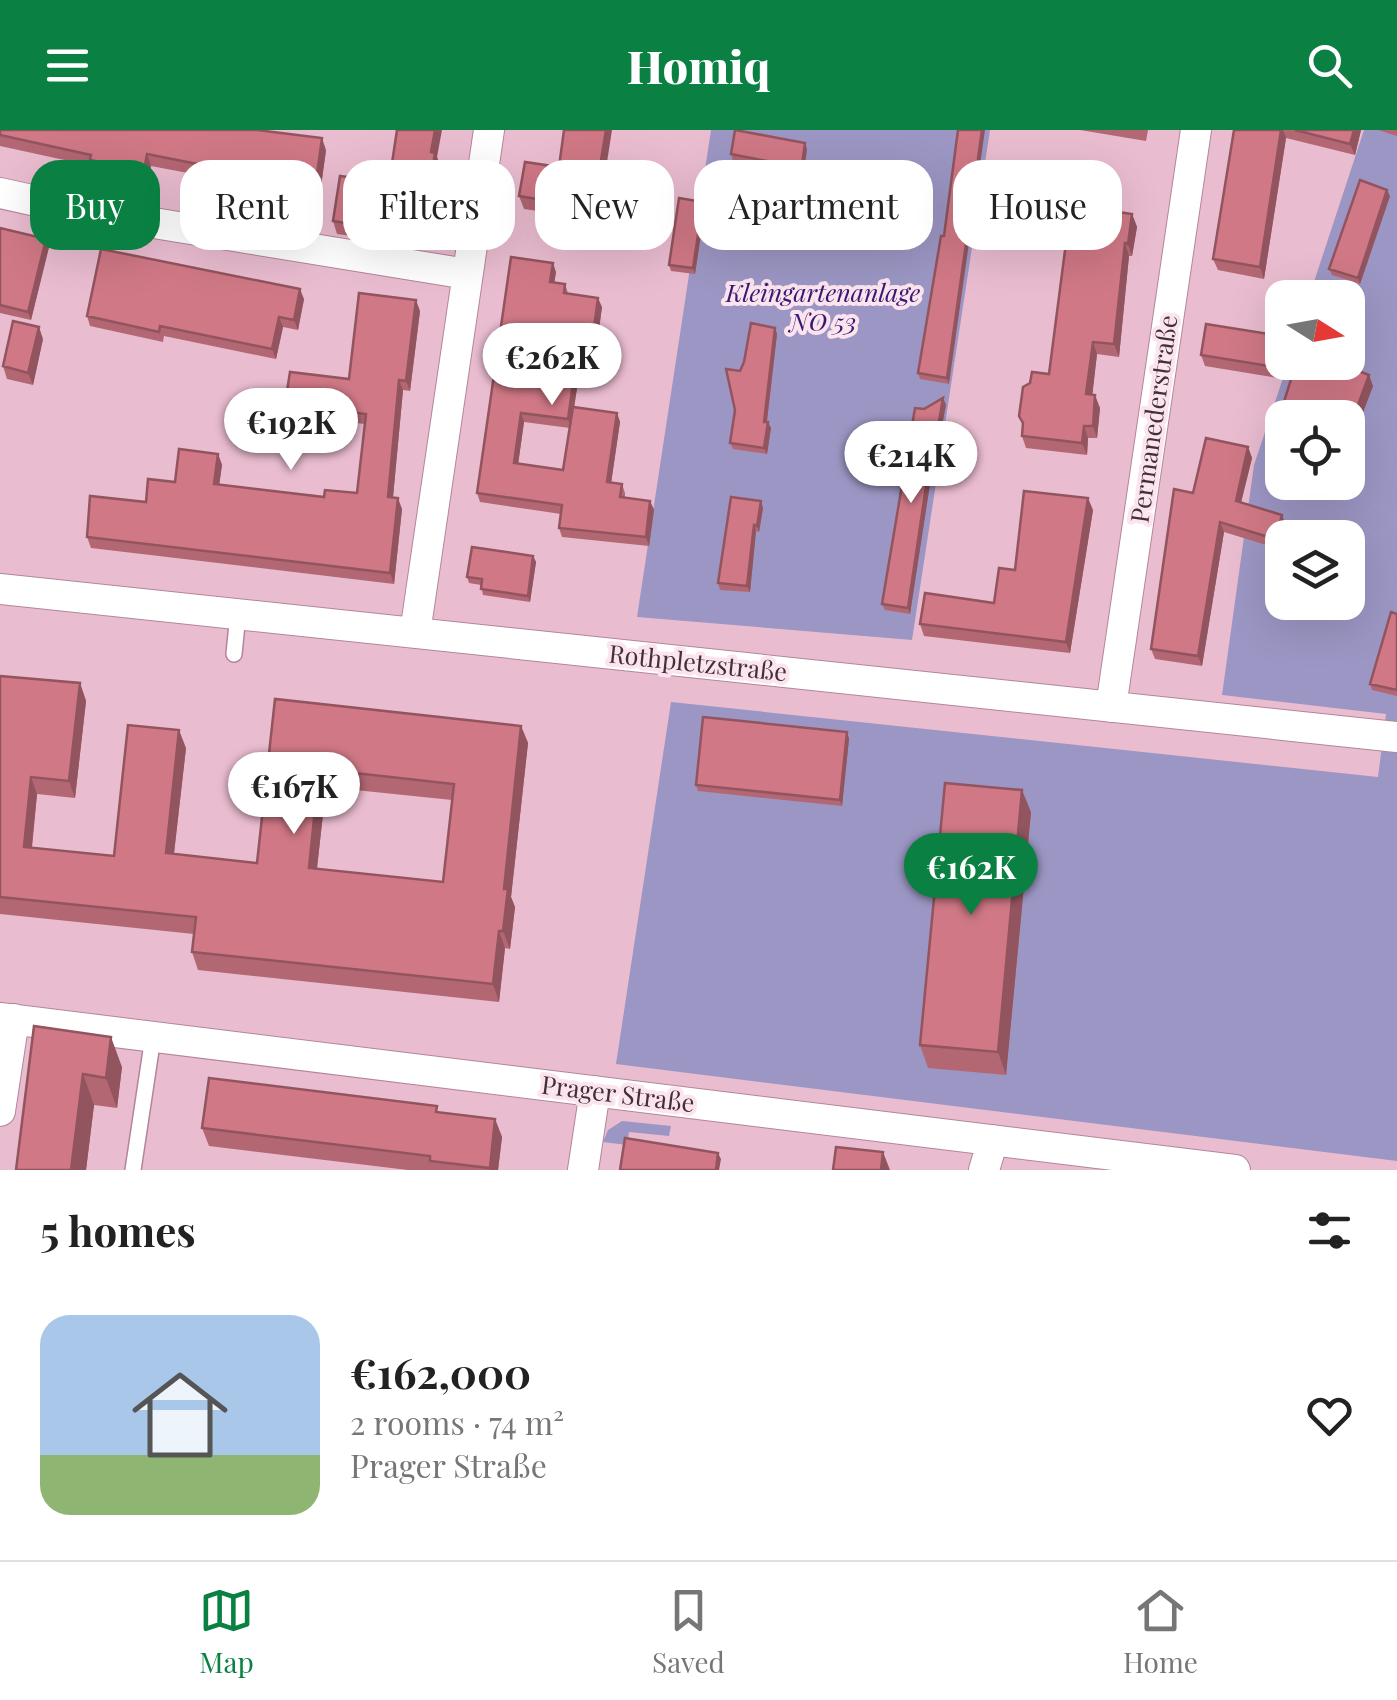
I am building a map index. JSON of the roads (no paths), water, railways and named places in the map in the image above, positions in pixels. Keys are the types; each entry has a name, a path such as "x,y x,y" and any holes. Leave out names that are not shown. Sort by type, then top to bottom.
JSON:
{"street":[{"path":"415,633 489,130"},
{"name":"Permanederstraße","path":"1112,707 1196,130"},
{"path":"0,193 86,212 468,274"},
{"name":"Rothpletzstraße","path":"0,589 1397,737"},
{"path":"0,1111 7,1019"},
{"name":"Prager Straße","path":"7,1019 1235,1170"},
{"path":"582,1170 594,1091"},
{"path":"984,1170 993,1140"}],"lane":[{"path":"234,654 238,614"},
{"path":"133,1170 153,1036"}],"park label":[{"name":"Kleingartenanlage NO 53","path":"823,308"}]}
